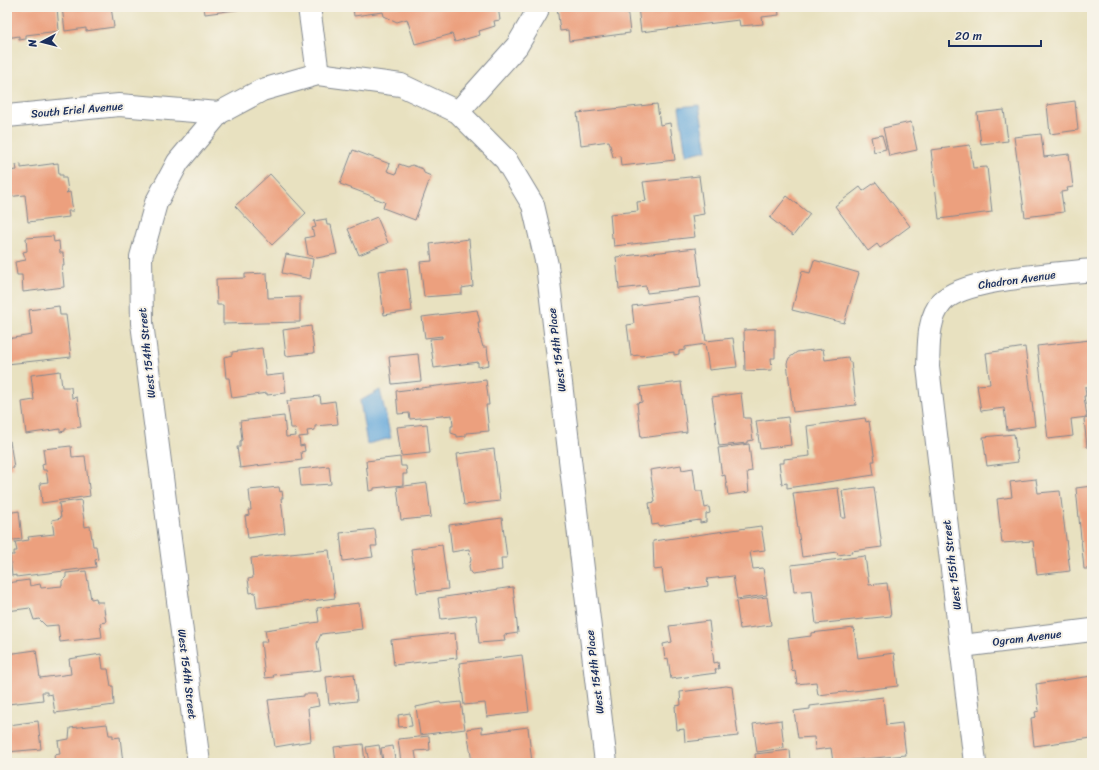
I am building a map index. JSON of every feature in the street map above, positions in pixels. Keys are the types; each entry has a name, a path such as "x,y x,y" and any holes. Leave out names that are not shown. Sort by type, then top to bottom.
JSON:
{"street":[{"path":"309,7 318,74"},
{"path":"458,112 517,46 537,12 537,7"},
{"name":"West 154th Place","path":"318,74 401,85 458,112 506,160 533,205 545,258 606,763"},
{"name":"West 154th Street","path":"199,763 142,323 142,257 156,203 178,162 219,113 262,90 318,74"},
{"name":"South Eriel Avenue","path":"7,116 119,105 219,113"},
{"name":"Chadron Avenue","path":"928,367 930,326 942,302 966,288 990,282 1092,270"},
{"name":"West 155th Street","path":"928,367 975,763"},
{"name":"Ogram Avenue","path":"962,646 1092,630"}],"water":[{"path":"699,105 707,150 686,155 679,107"},
{"path":"380,390 391,438 367,444 360,401"}],"building":[{"path":"7,7 57,7 59,31 26,35 26,39 19,40 19,36 7,38"},
{"path":"62,7 111,7 114,27 86,31 86,28 65,31"},
{"path":"204,7 242,7 243,9 205,14"},
{"path":"353,7 498,7 500,20 494,21 495,26 479,31 480,35 455,42 452,34 415,44 407,19 397,22 384,16 383,12 354,16"},
{"path":"557,7 627,7 630,33 569,41 568,30 560,31"},
{"path":"638,7 778,7 779,15 762,17 763,24 740,26 739,20 641,32"},
{"path":"1075,101 1078,130 1050,134 1047,105"},
{"path":"657,104 660,125 670,123 675,160 621,166 620,156 613,157 609,141 581,145 577,113"},
{"path":"1004,110 1008,141 981,144 977,113"},
{"path":"911,122 917,150 889,156 883,128"},
{"path":"1041,134 1044,157 1069,154 1073,187 1067,188 1068,191 1061,192 1064,212 1025,217 1014,137"},
{"path":"882,135 886,149 874,152 871,137"},
{"path":"970,145 973,168 987,167 992,212 939,219 931,150"},
{"path":"353,150 390,164 387,171 396,174 399,164 408,167 412,165 423,169 424,173 431,176 415,220 383,208 385,202 340,184"},
{"path":"58,163 59,175 63,175 63,178 66,178 68,191 66,193 70,192 73,211 68,211 69,217 28,222 25,195 7,197 7,171 17,170 16,165 21,164 21,168"},
{"path":"270,174 306,213 272,245 235,206"},
{"path":"699,176 704,214 692,216 695,237 614,246 610,214 638,211 637,202 646,201 643,182"},
{"path":"876,182 910,226 880,248 877,244 868,251 835,206 860,187 863,191"},
{"path":"787,196 810,214 793,236 770,218"},
{"path":"377,217 388,243 359,255 348,229"},
{"path":"326,219 327,225 331,225 337,254 317,258 308,255 305,238 314,236 312,228 316,227 314,221"},
{"path":"53,236 54,242 59,241 60,253 63,253 64,266 62,266 64,287 23,292 22,275 17,275 15,262 26,260 23,252 27,251 26,238"},
{"path":"469,239 473,286 462,288 462,294 424,297 420,262 432,261 430,244"},
{"path":"696,248 701,287 647,293 646,286 619,289 616,257"},
{"path":"286,254 313,259 310,279 282,273"},
{"path":"814,260 859,273 844,323 792,310 802,271 810,273"},
{"path":"407,268 412,311 384,315 378,271"},
{"path":"267,273 268,298 300,297 300,322 223,324 223,305 217,305 216,279 245,278 245,274"},
{"path":"699,297 706,341 733,338 737,367 709,370 705,344 685,347 685,350 679,351 679,354 674,355 674,352 631,356 627,325 634,324 632,306"},
{"path":"59,306 60,315 66,315 71,357 7,364 7,339 32,335 29,310"},
{"path":"477,310 480,322 478,322 480,337 483,347 487,347 489,365 478,367 478,362 434,368 430,339 442,338 442,336 425,338 422,317"},
{"path":"311,326 314,353 286,356 283,330"},
{"path":"775,329 775,358 771,358 772,370 745,371 744,330"},
{"path":"1090,340 1092,386 1085,387 1086,396 1084,396 1087,417 1071,419 1073,436 1048,439 1037,346"},
{"path":"1025,347 1035,426 1007,430 1004,408 981,411 977,385 990,384 986,353"},
{"path":"262,348 266,376 284,374 286,393 267,395 267,393 232,398 229,378 226,378 224,357 232,355 232,352"},
{"path":"823,349 825,360 848,357 849,362 851,362 856,405 793,412 787,363 789,358 797,352"},
{"path":"418,354 421,381 392,384 389,357"},
{"path":"60,371 62,387 71,387 72,398 77,397 81,427 65,429 65,431 60,432 60,429 26,434 22,402 34,400 31,375"},
{"path":"486,380 489,405 486,405 489,431 466,433 466,436 457,437 457,435 451,433 451,426 453,426 452,415 410,419 409,413 398,414 396,391"},
{"path":"681,382 687,432 641,438 637,403 642,402 640,387"},
{"path":"741,393 744,418 750,418 753,440 747,441 747,443 719,446 712,397"},
{"path":"320,396 321,403 335,401 338,424 315,426 315,430 307,431 308,436 299,437 300,446 304,445 305,451 301,452 302,460 240,468 237,447 240,447 240,441 242,440 240,421 284,416 286,437 296,436 295,428 291,428 287,401 291,401 291,399"},
{"path":"788,417 791,445 760,449 756,421"},
{"path":"1092,417 1092,447 1087,447 1084,419"},
{"path":"865,418 866,422 869,421 875,461 872,461 874,475 787,488 787,483 782,484 779,463 784,463 784,459 810,456 807,426"},
{"path":"427,424 430,453 401,456 397,427"},
{"path":"1014,434 1018,462 987,466 983,437"},
{"path":"7,441 10,441 14,468 7,469"},
{"path":"749,444 752,471 747,472 749,492 728,495 725,475 722,476 718,448"},
{"path":"71,446 72,457 85,456 90,496 42,503 40,483 48,482 46,470 43,470 42,465 45,464 43,449"},
{"path":"494,449 500,501 464,505 457,454"},
{"path":"400,457 401,466 406,466 407,474 403,474 403,485 374,488 374,490 369,491 366,461"},
{"path":"681,465 682,470 693,468 696,491 702,491 705,508 709,507 710,513 706,514 706,522 700,523 700,520 659,526 659,524 652,525 649,503 655,502 650,470"},
{"path":"329,466 331,484 301,486 299,469"},
{"path":"1036,479 1038,493 1060,491 1070,571 1037,575 1033,541 1002,543 997,499 1012,497 1010,482"},
{"path":"427,483 431,517 401,520 397,487"},
{"path":"1092,486 1092,569 1084,569 1076,488"},
{"path":"279,487 280,492 282,491 283,498 281,498 285,533 248,538 245,516 249,515 248,510 251,510 249,490"},
{"path":"874,487 882,547 851,551 852,553 838,555 837,552 802,557 793,493 838,488 842,518 846,518 842,491"},
{"path":"81,500 85,527 90,526 93,546 96,546 98,559 95,560 96,567 16,577 16,575 12,576 10,555 14,555 14,551 17,551 15,542 29,540 28,537 54,534 52,520 61,518 59,503"},
{"path":"19,511 22,539 7,541 7,513"},
{"path":"502,518 507,558 501,558 502,570 472,574 469,566 471,560 469,549 452,552 449,525"},
{"path":"761,526 765,550 750,552 753,569 763,568 767,595 737,599 733,576 707,579 708,586 665,592 662,569 654,570 653,541"},
{"path":"375,529 377,546 371,546 373,557 343,561 340,533"},
{"path":"442,545 448,589 417,593 411,549"},
{"path":"329,550 335,598 257,608 255,592 250,593 248,579 253,578 251,558"},
{"path":"865,556 869,585 887,583 891,616 816,624 812,590 794,592 791,565"},
{"path":"86,571 91,599 96,598 97,602 103,602 106,622 100,623 102,637 60,642 58,625 46,626 39,619 34,620 30,608 7,611 7,583 29,580 30,586 40,584 41,588 62,586 62,581 66,577 66,573"},
{"path":"513,587 518,633 504,635 505,641 479,643 476,615 441,619 438,598"},
{"path":"767,597 771,625 740,629 736,601"},
{"path":"359,603 362,629 321,634 317,643 321,670 273,675 274,677 265,678 261,642 267,642 265,630 319,622 317,608"},
{"path":"709,621 714,663 718,662 719,669 715,669 716,673 671,679 668,658 665,659 663,644 672,642 669,626"},
{"path":"854,628 858,658 894,653 898,686 818,695 816,682 797,684 795,670 792,671 788,639 811,636 811,633"},
{"path":"455,633 457,658 394,665 391,640"},
{"path":"36,650 40,678 71,674 69,659 101,654 103,669 108,669 111,686 113,686 114,705 55,713 52,694 47,695 47,692 42,692 43,700 8,704 7,676 10,676 7,654"},
{"path":"522,655 529,712 487,717 485,703 464,705 459,663"},
{"path":"354,674 357,701 329,704 326,677"},
{"path":"1092,676 1092,738 1034,746 1031,718 1036,717 1035,712 1039,711 1036,684"},
{"path":"726,686 732,687 738,736 685,742 684,729 677,730 675,706 681,705 680,692"},
{"path":"304,694 317,694 319,706 308,708 311,741 275,747 268,700 304,696"},
{"path":"883,697 886,725 902,723 906,755 833,762 831,748 815,750 814,737 798,738 794,711 810,709 810,706"},
{"path":"440,702 441,704 461,702 465,729 420,735 416,707"},
{"path":"410,713 412,726 399,727 398,715"},
{"path":"781,720 784,748 757,752 753,724"},
{"path":"38,721 41,749 7,752 7,730 10,730 9,725"},
{"path":"107,724 109,735 113,735 113,738 120,737 123,763 55,763 54,755 60,754 58,741 69,739 70,728"},
{"path":"482,727 482,733 528,727 532,763 472,763 467,729"},
{"path":"429,736 430,750 415,751 417,763 401,763 398,739"},
{"path":"363,744 365,763 336,763 334,747"},
{"path":"379,745 382,761 369,762 366,747"},
{"path":"393,746 395,759 383,761 381,748"},
{"path":"790,750 791,763 756,763 755,754"}]}
